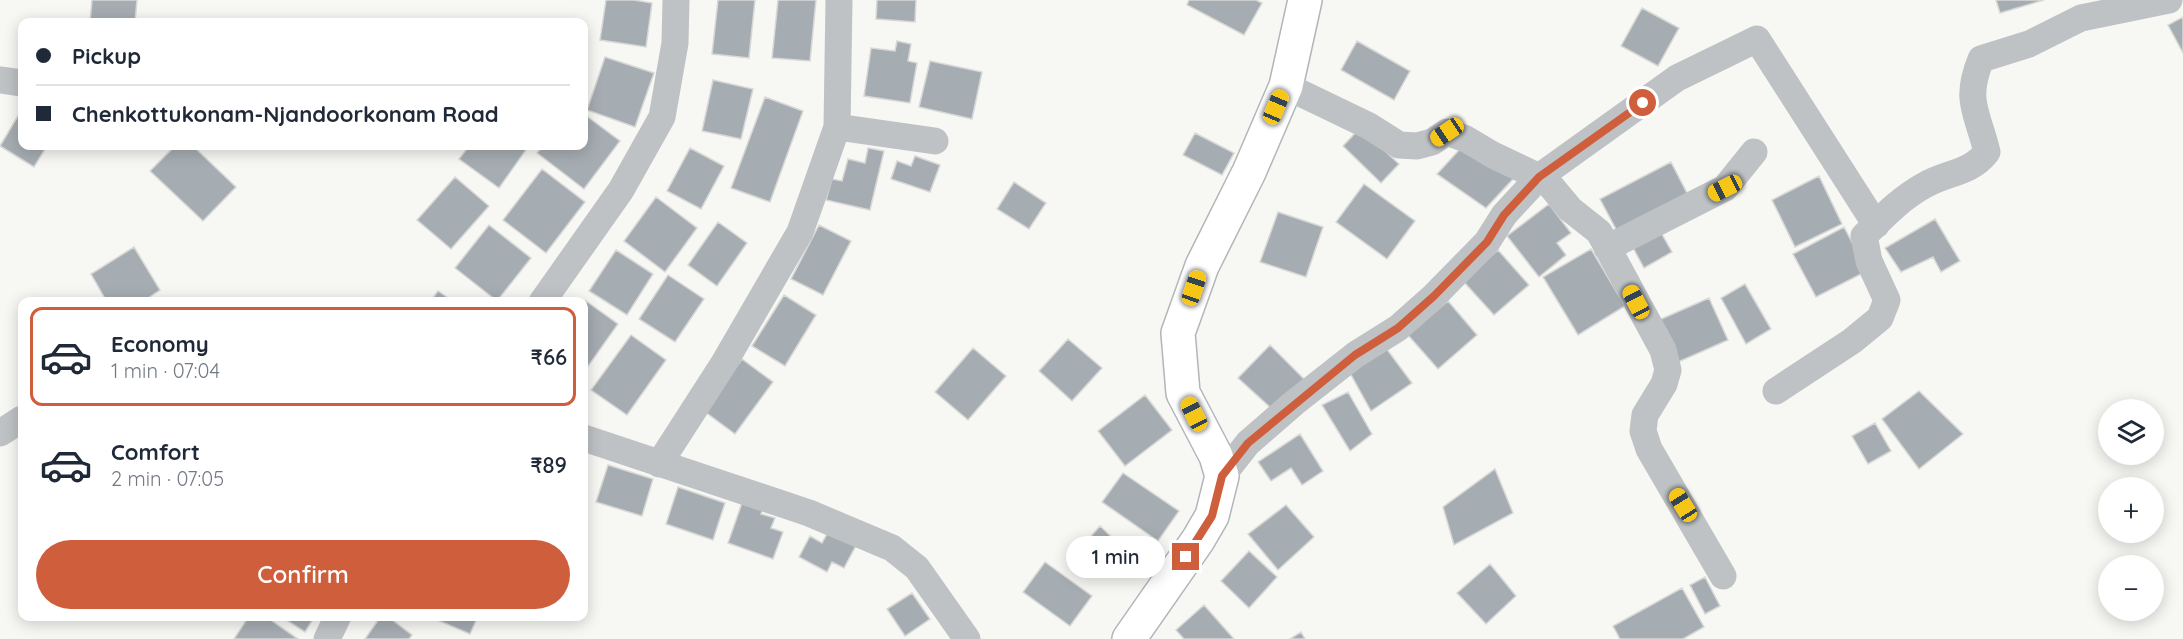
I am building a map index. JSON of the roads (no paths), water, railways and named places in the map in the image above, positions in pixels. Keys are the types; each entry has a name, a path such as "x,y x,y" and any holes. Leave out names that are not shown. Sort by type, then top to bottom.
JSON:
{"main road":[{"path":"1129,639 1198,540 1212,516 1222,476 1216,456 1183,393 1179,333 1202,266 1249,172 1286,86 1305,0"}],"street":[{"path":"546,297 621,190 662,117 675,43 676,0"},
{"path":"660,464 724,363 800,232 837,127 839,0"},
{"path":"1776,391 1852,341 1880,318 1887,300 1869,261 1864,236 1894,206 1927,183 1971,168 1987,152 1971,100 1973,79 1981,59 2029,44 2081,18 2169,0"},
{"path":"1222,476 1248,443 1294,403 1355,355 1398,328 1434,296 1487,242 1504,215 1539,177 1677,78 1757,39 1876,225"},
{"path":"0,80 18,82"},
{"path":"1286,86 1369,126 1399,145 1417,146 1432,142 1447,132 1466,139 1539,177 1550,185 1570,209 1599,232 1663,350 1668,370 1664,384 1645,415 1643,431 1648,449 1723,576"},
{"path":"837,127 935,141"},
{"path":"1607,248 1725,188 1754,152"},
{"path":"0,433 18,422"},
{"path":"588,439 809,513 892,548 918,568 967,639"},
{"path":"327,639 336,621"}]}
